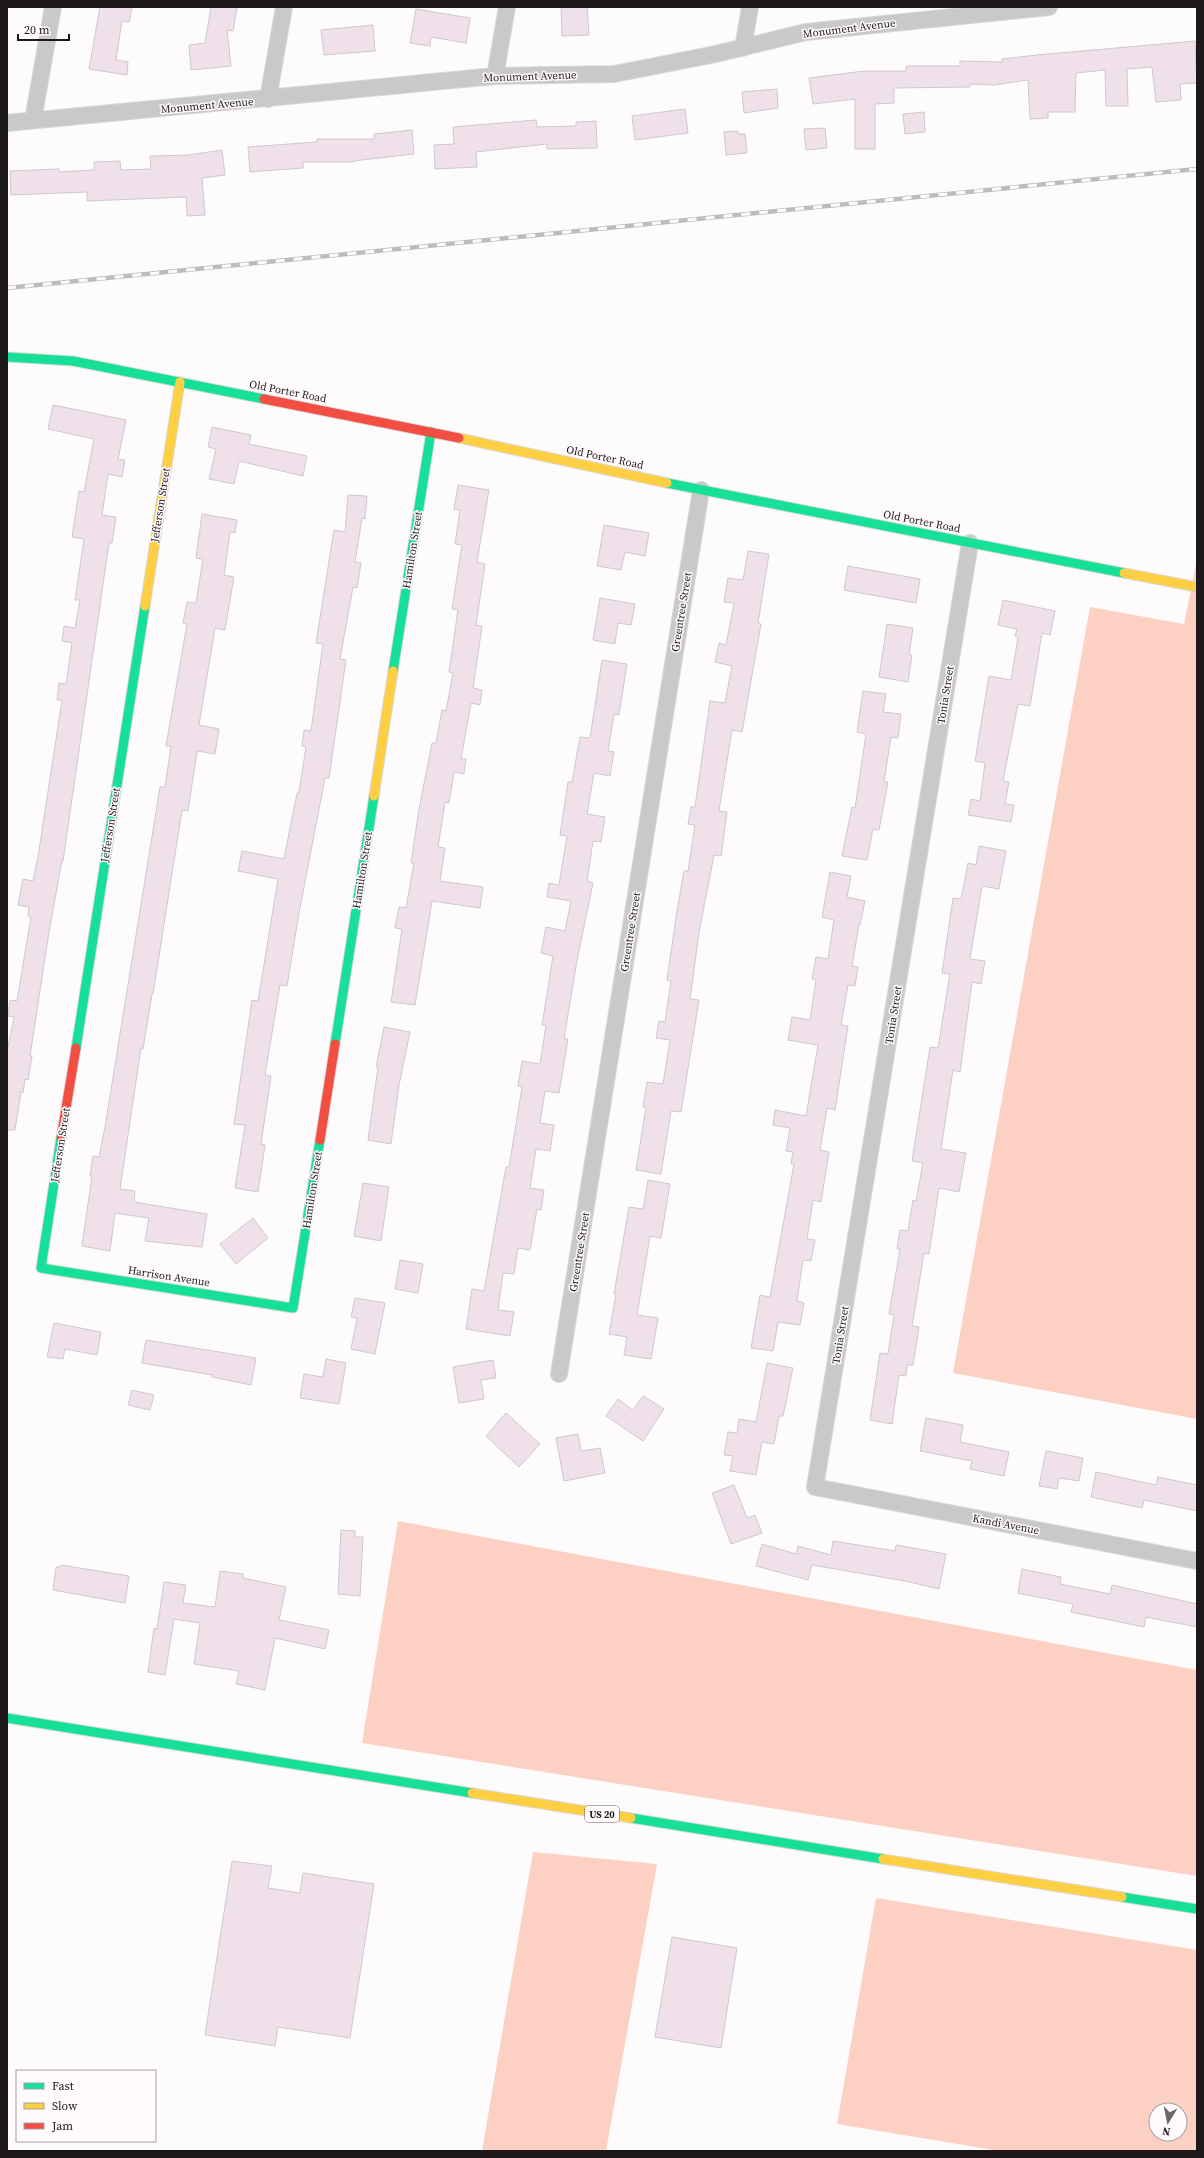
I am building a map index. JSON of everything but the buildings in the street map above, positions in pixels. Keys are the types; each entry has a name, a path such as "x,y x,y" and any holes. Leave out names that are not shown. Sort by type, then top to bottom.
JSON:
{"street":[{"path":"33,120 53,7"},
{"path":"268,99 284,7"},
{"path":"495,76 507,7"},
{"path":"743,48 750,7"},
{"name":"Monument Avenue","path":"7,123 495,76 614,74 743,48 806,32 1049,7"},
{"name":"Old Porter Road","path":"7,357 73,361 431,432 701,490 1197,588"},
{"name":"Jefferson Street","path":"41,1268 180,382"},
{"name":"Hamilton Street","path":"293,1308 431,432"},
{"name":"Greentree Street","path":"560,1374 701,490"},
{"name":"Tonia Street","path":"815,1487 970,543"},
{"name":"Harrison Avenue","path":"41,1268 293,1308"},
{"name":"Kandi Avenue","path":"815,1487 1197,1561"},
{"name":"US 20","path":"7,1718 1197,1909"}],"shaded area":[{"path":"1197,559 1197,1419 953,1373 1090,607 1184,624"},
{"path":"398,1521 1197,1670 1197,1876 362,1743"},
{"path":"533,1852 657,1864 606,2151 482,2151"},
{"path":"876,1898 1197,1950 1197,2151 1000,2151 837,2124"}],"railway":[{"path":"7,288 1197,169"}],"traffic: fast":[{"path":"7,357 73,361 264,399"},
{"path":"393,671 431,432"},
{"path":"667,483 1124,573"},
{"path":"76,1048 145,606"},
{"path":"335,1044 374,796"},
{"path":"61,1138 41,1268 293,1308 320,1140"},
{"path":"7,1718 472,1793"},
{"path":"631,1818 883,1859"},
{"path":"1122,1897 1197,1909"}],"traffic: slow":[{"path":"145,606 180,382"},
{"path":"459,438 667,483"},
{"path":"1124,573 1197,587"},
{"path":"374,796 393,671"},
{"path":"472,1793 631,1818"},
{"path":"883,1859 1122,1897"}],"traffic: jam":[{"path":"264,399 459,438"},
{"path":"320,1140 335,1044"},
{"path":"61,1138 76,1048"}]}
